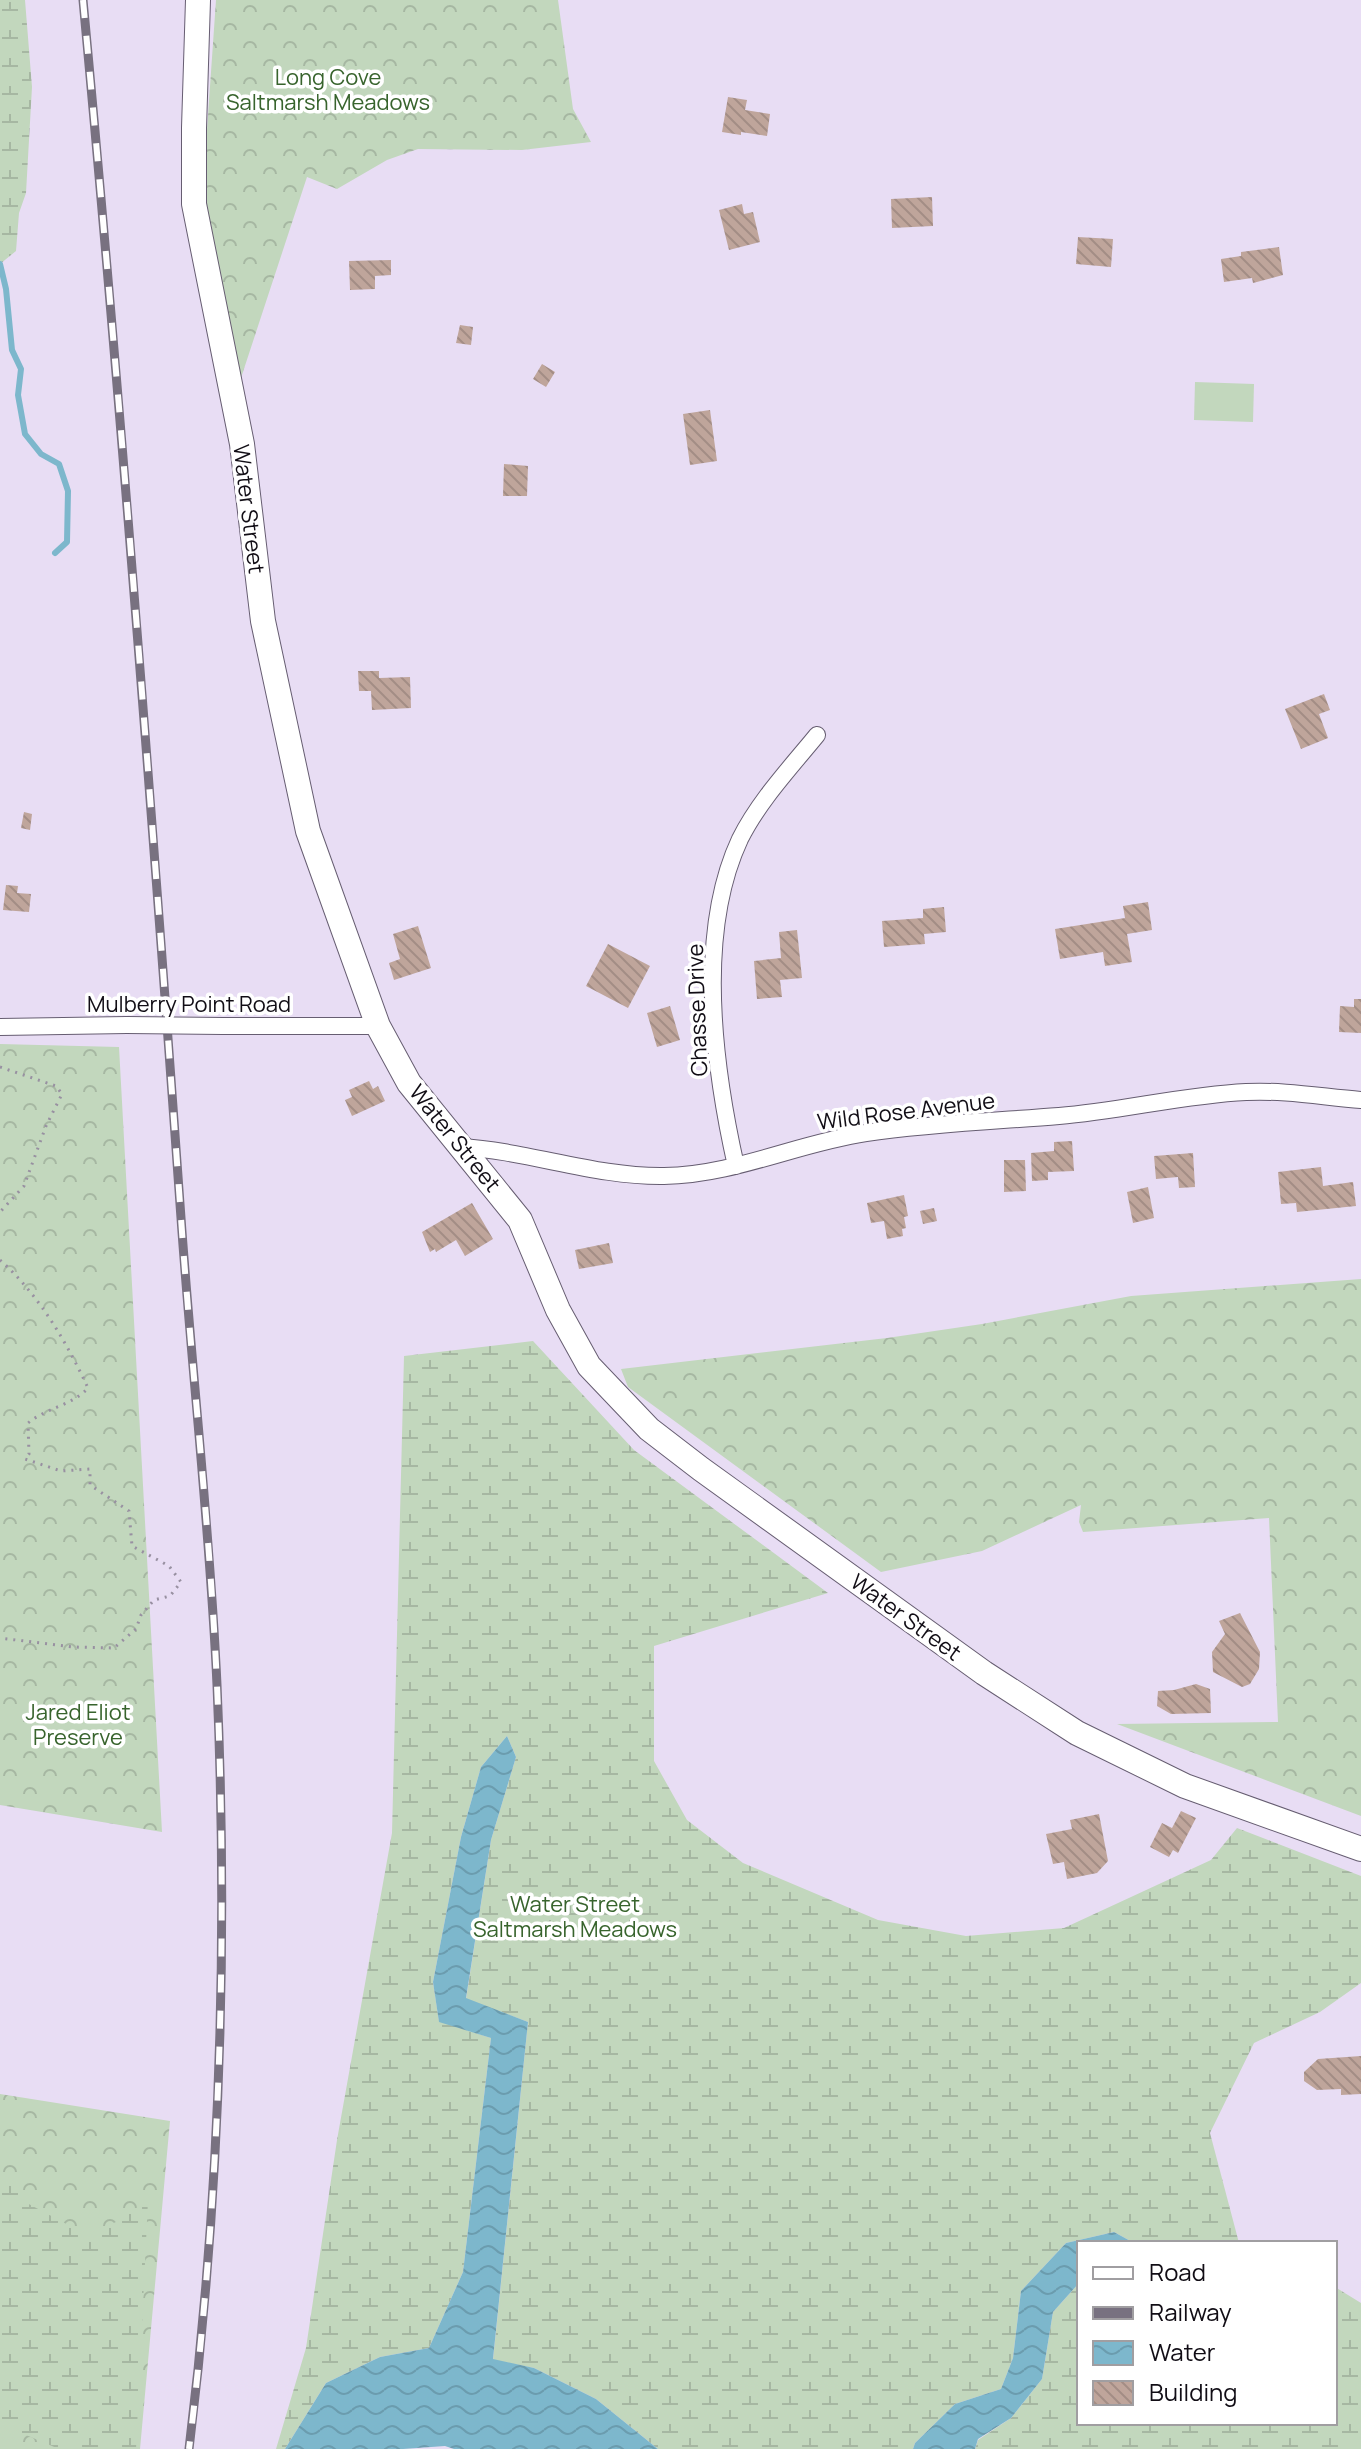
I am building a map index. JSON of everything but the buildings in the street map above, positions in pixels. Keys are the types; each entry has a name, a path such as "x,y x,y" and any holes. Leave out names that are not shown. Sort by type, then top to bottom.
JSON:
{"main road":[{"name":"Water Street","path":"198,0 194,204 242,444 263,621 308,831 378,1026 409,1083 520,1220 558,1310 589,1366 649,1429 984,1673 1077,1733 1185,1786 1361,1849"}],"street":[{"name":"Chasse Drive","path":"736,1166 717,1038 715,950 718,918 727,875 740,840 770,792 817,735"},
{"name":"Mulberry Point Road","path":"0,1027 378,1026"},
{"name":"Wild Rose Avenue","path":"460,1147 609,1172 682,1175 736,1166 867,1133 1062,1116 1213,1094 1273,1092 1361,1100"}],"path":[{"path":"0,1067 56,1086 62,1094 46,1126 24,1186 0,1212"},
{"path":"0,1260 24,1283 46,1314 70,1350 88,1388 81,1396 38,1414 28,1423 29,1454 25,1459 61,1471 90,1469 90,1485 129,1511 132,1546 169,1566 181,1582 170,1596 154,1600 141,1615 136,1629 114,1648 73,1647 0,1638"}],"green space":[{"path":"0,0 25,0 32,87 26,193 19,213 16,251 0,264"},
{"name":"Long Cove Saltmarsh Meadows","path":"216,0 558,0 573,109 591,142 522,150 418,149 387,160 337,189 307,177 238,387 203,187"},
{"path":"1195,382 1254,384 1253,422 1194,420"},
{"name":"Jared Eliot Preserve","path":"0,1044 119,1047 162,1832 0,1805"},
{"path":"1361,1279 1361,1816 1117,1724 1278,1722 1269,1518 1083,1532 1079,1522 1081,1505 982,1551 881,1572 628,1387 621,1369 887,1338 1131,1296"},
{"name":"Water Street Saltmarsh Meadows","path":"533,1341 634,1450 828,1593 654,1646 654,1761 687,1820 743,1863 878,1920 966,1936 1064,1928 1211,1860 1237,1828 1361,1876 1361,1983 1320,2012 1254,2043 1210,2133 1238,2241 1130,2241 1114,2232 1066,2243 1021,2291 1013,2358 1001,2389 955,2404 915,2443 913,2449 658,2449 596,2399 534,2368 493,2360 528,2022 466,1999 491,1840 516,1757 507,1736 481,1767 461,1837 433,1982 439,2021 491,2038 463,2272 429,2348 380,2357 326,2383 285,2449 276,2449 306,2348 337,2140 392,1833 404,1356"},
{"path":"0,2094 170,2121 140,2449 0,2449"},
{"path":"0,2184 14,2186 25,2202 87,2235 116,2222 148,2200 136,2449 59,2449 0,2424"},
{"path":"1077,2285 1077,2425 1337,2425 1337,2288 1361,2303 1361,2449 975,2449 978,2440 1011,2418 1042,2379 1053,2312"}],"water":[{"path":"507,1736 516,1757 491,1840 466,1998 528,2022 493,2359 534,2368 596,2399 658,2449 454,2449 445,2446 285,2449 326,2383 380,2357 429,2348 463,2272 491,2038 439,2022 433,1982 461,1837 481,1767"},
{"path":"1114,2232 1130,2241 1077,2241 1077,2285 1053,2312 1042,2379 1011,2418 978,2439 975,2449 913,2449 915,2443 955,2404 1001,2389 1013,2358 1021,2291 1066,2243"}],"waterway":[{"path":"0,264 6,289 12,350 21,369 18,395 25,434 41,454 59,464 68,491 67,542 55,553"}],"railway":[{"path":"83,0 135,609 217,1685 222,1876 219,2068 208,2259 189,2449"}]}
